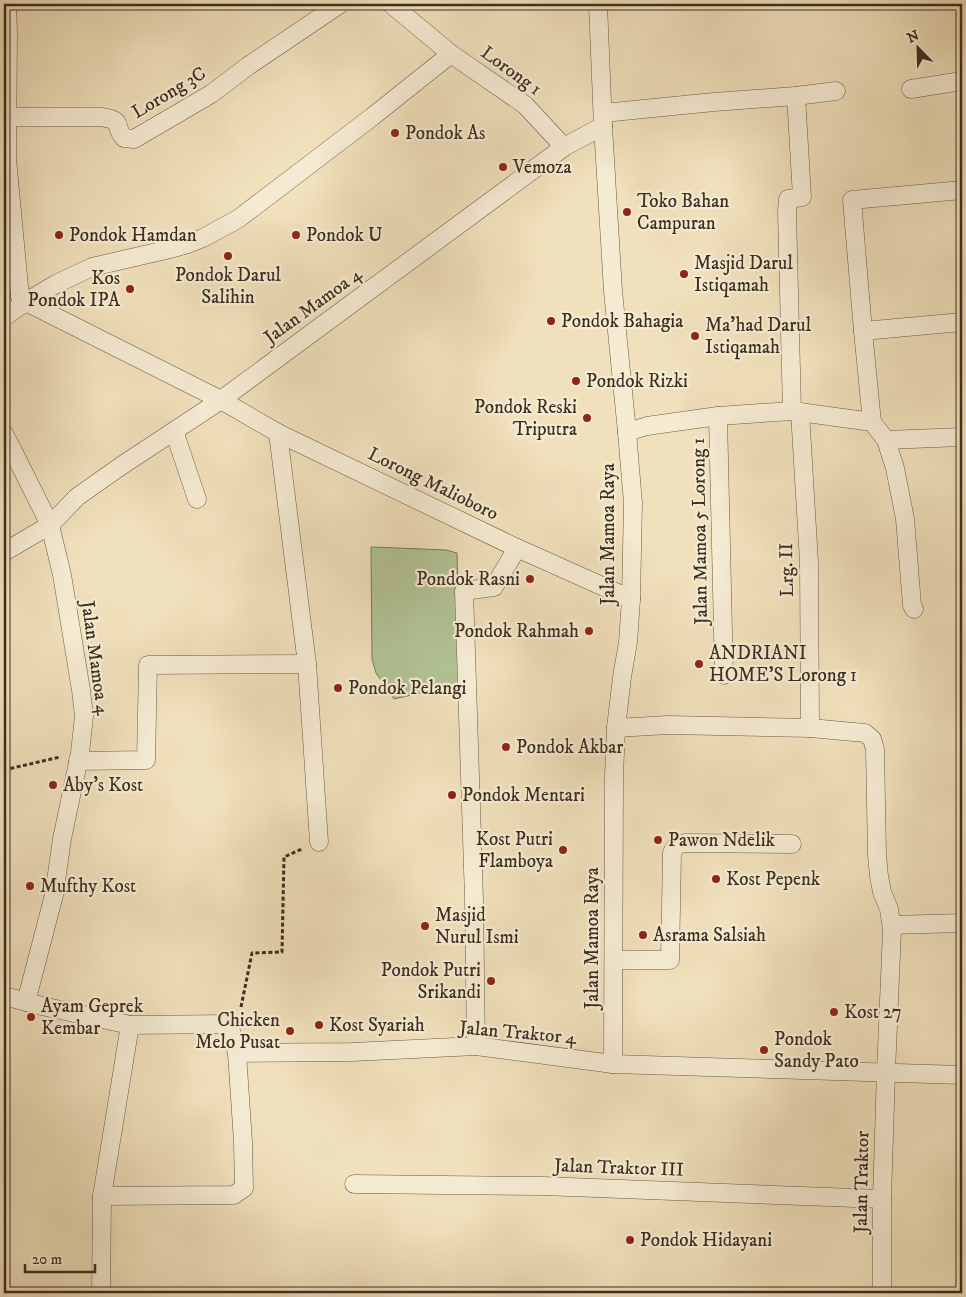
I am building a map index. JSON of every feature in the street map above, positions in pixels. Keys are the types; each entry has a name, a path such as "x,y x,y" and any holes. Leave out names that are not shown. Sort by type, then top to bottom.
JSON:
{"street":[{"path":"4,317 16,296 7,159 7,4"},
{"name":"Lorong 3C","path":"7,117 101,117 113,119 118,123 124,138 134,139 211,94 248,66 340,4"},
{"path":"16,296 56,284 92,267 170,249 203,238 222,228 238,219 451,54 391,4"},
{"name":"Jalan Mamoa Raya","path":"598,4 613,291 633,503 628,642 616,728 614,776 613,1064"},
{"name":"Lorong 1","path":"451,54 525,105 564,147"},
{"path":"912,89 962,81"},
{"path":"603,120 714,102 836,91"},
{"name":"Lrg. II","path":"796,96 802,197 788,199 787,211 796,412 809,562 810,728"},
{"name":"Jalan Mamoa 4","path":"4,552 50,525 77,497 221,400 603,120"},
{"path":"914,609 912,605 905,519 895,468 886,440 872,422 852,200 962,190"},
{"name":"Lorong Malioboro","path":"16,296 221,400 278,433 517,548 630,599"},
{"path":"864,331 962,322"},
{"path":"627,432 647,426 718,416 796,412 872,422"},
{"name":"Jalan Mamoa 5 Lorong 1","path":"718,416 724,675"},
{"path":"174,431 197,499"},
{"path":"278,433 307,664 319,842"},
{"path":"4,434 50,525"},
{"path":"886,440 962,437"},
{"name":"Jalan Mamoa 4","path":"26,1002 54,896 62,839 79,757 84,716 62,575 50,525"},
{"path":"476,1046 474,899 464,591 494,587 517,548"},
{"path":"79,757 146,760 148,665 307,664"},
{"name":"Jalan Traktor","path":"616,728 668,725 810,728 865,733 872,739 879,876 892,925 882,1200 882,1293"},
{"path":"614,960 670,960 672,852 674,847 686,843 792,844"},
{"path":"892,925 962,923"},
{"path":"4,996 130,1025 229,1024 237,1053 244,1188 234,1195 102,1196"},
{"path":"101,1293 102,1196 130,1025"},
{"name":"Jalan Traktor 4","path":"237,1053 352,1052 476,1046 613,1064 962,1075"},
{"name":"Jalan Traktor III","path":"354,1184 543,1186 882,1200"}],"path":[{"path":"4,770 79,757"},
{"path":"229,1024 241,1006 252,953 282,952 284,857 319,842"}],"green space":[{"path":"371,547 446,550 457,553 460,684 394,699 376,673 372,659"}],"place":[{"name":"Pondok As","path":"395,133"},
{"name":"Vemoza","path":"503,167"},
{"name":"Toko Bahan Campuran","path":"627,212"},
{"name":"Pondok Hamdan","path":"59,235"},
{"name":"Pondok U","path":"296,235"},
{"name":"Pondok Darul Salihin","path":"228,256"},
{"name":"Masjid Darul Istiqamah","path":"684,274"},
{"name":"Kos Pondok IPA","path":"130,289"},
{"name":"Pondok Bahagia","path":"551,321"},
{"name":"Ma'had Darul Istiqamah","path":"695,336"},
{"name":"Pondok Rizki","path":"576,381"},
{"name":"Pondok Reski Triputra","path":"587,418"},
{"name":"Pondok Rasni","path":"530,579"},
{"name":"Pondok Rahmah","path":"589,631"},
{"name":"ANDRIANI HOME'S Lorong 1","path":"699,664"},
{"name":"Pondok Pelangi","path":"338,688"},
{"name":"Pondok Akbar","path":"506,747"},
{"name":"Aby's Kost","path":"53,785"},
{"name":"Pondok Mentari","path":"452,795"},
{"name":"Pawon Ndelik","path":"658,840"},
{"name":"Kost Putri Flamboya","path":"563,850"},
{"name":"Kost Pepenk","path":"716,879"},
{"name":"Mufthy Kost","path":"30,886"},
{"name":"Masjid Nurul Ismi","path":"425,926"},
{"name":"Asrama Salsiah","path":"643,935"},
{"name":"Pondok Putri Srikandi","path":"491,981"},
{"name":"Kost 27","path":"834,1012"},
{"name":"Ayam Geprek Kembar","path":"31,1017"},
{"name":"Kost Syariah","path":"319,1025"},
{"name":"Chicken Melo Pusat","path":"290,1031"},
{"name":"Pondok Sandy Pato","path":"764,1050"},
{"name":"Pondok Hidayani","path":"630,1240"}]}
